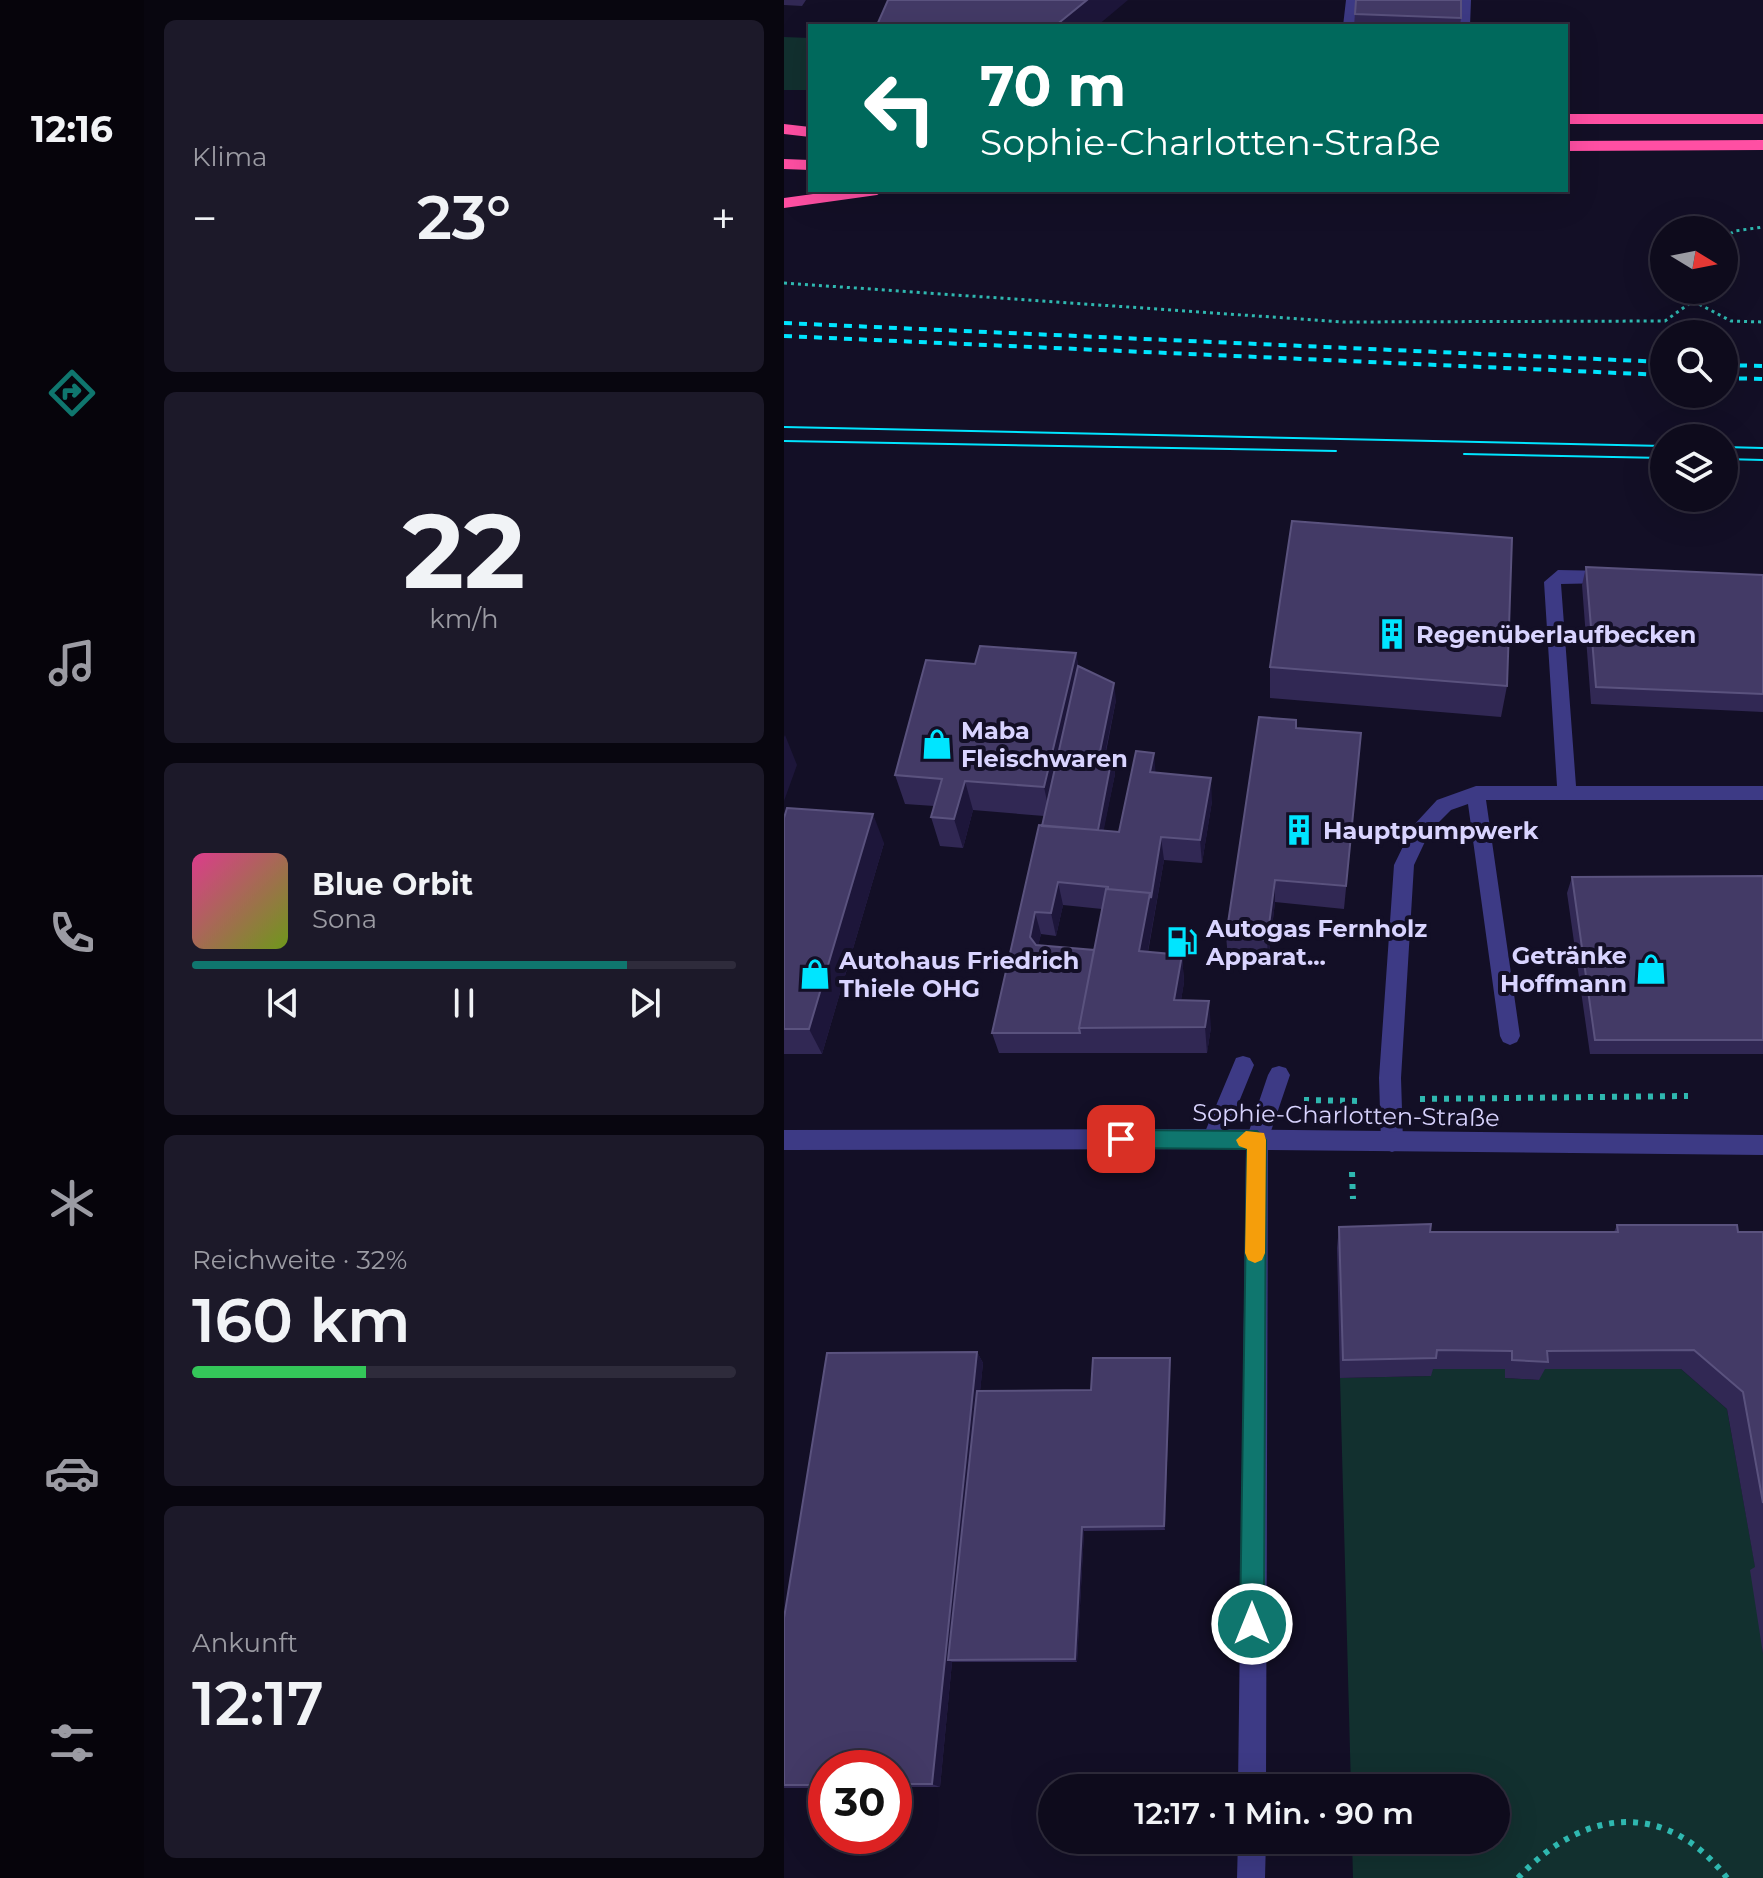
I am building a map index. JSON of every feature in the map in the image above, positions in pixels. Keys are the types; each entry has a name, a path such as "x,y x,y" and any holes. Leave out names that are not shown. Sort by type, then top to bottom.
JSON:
{"highway":[{"path":"1568,119 1763,119"},
{"path":"784,129 808,132"},
{"path":"784,146 808,145"},
{"path":"1568,146 1763,145"},
{"path":"784,164 808,165"},
{"path":"784,203 863,192"}],"street":[{"path":"1349,24 1352,0"},
{"path":"1464,24 1465,0"},
{"path":"1567,793 1552,582 1558,576 1570,575 1631,578"},
{"path":"1392,1142 1390,1078 1404,865 1423,826 1444,805 1476,793 1763,793"},
{"path":"1476,793 1510,1036"},
{"path":"1213,1139 1243,1065"},
{"path":"1252,1774 1257,1140 1279,1075"},
{"name":"Sophie-Charlotten-Straße","path":"784,1140 1213,1139 1763,1145"},
{"path":"1251,1878 1252,1854"}],"path":[{"path":"1738,231 1763,227"},
{"path":"784,283 1343,322 1665,321 1689,304"},
{"path":"1699,304 1731,321 1763,322"},
{"path":"1271,1099 1393,1101 1459,1096 1688,1096"},
{"path":"1518,1878 1549,1850 1578,1831 1609,1820 1623,1820 1668,1827 1691,1837 1727,1878"}],"green space":[{"path":"784,37 808,38 808,90 784,90"},
{"path":"1432,1369 1505,1369 1505,1378 1539,1380 1538,1369 1681,1369 1727,1409 1756,1571 1763,1654 1763,1878 1353,1878 1352,1854 1510,1854 1510,1774 1351,1774 1340,1378 1430,1376"}],"building":[{"path":"888,0 1087,0 1057,24 877,24"},
{"path":"1356,0 1461,0 1461,18 1355,14"},
{"name":"Regenüberlaufbecken","path":"1292,521 1512,538 1507,686 1270,667"},
{"path":"1586,567 1763,575 1763,694 1596,687"},
{"path":"980,646 1076,653 1044,787 965,781 954,819 931,817 942,779 895,775 926,660 975,664"},
{"path":"1078,666 1114,683 1099,756 1112,757 1098,830 1042,826"},
{"name":"Hauptpumpwerk","path":"1259,717 1296,720 1296,728 1361,733 1346,886 1275,880 1267,940 1226,936"},
{"path":"1136,751 1154,753 1150,772 1211,778 1200,840 1161,837 1151,898 1150,893 1058,882 1051,913 1035,912 1030,937 1036,945 1094,950 1080,1033 992,1033 1039,825 1119,832"},
{"name":"Autohaus Friedrich Thiele OHG","path":"787,808 873,814 809,1029 784,1029 784,818"},
{"path":"1763,876 1763,1040 1595,1040 1572,877"},
{"path":"1106,889 1150,893 1139,951 1182,955 1174,1000 1209,1001 1205,1027 1079,1028"},
{"path":"1431,1224 1430,1232 1618,1232 1617,1225 1737,1225 1738,1232 1763,1232 1763,1503 1743,1392 1694,1350 1547,1351 1548,1362 1512,1360 1512,1351 1437,1350 1436,1358 1343,1360 1339,1227"},
{"path":"977,1352 932,1784 912,1784 912,1750 808,1750 808,1785 784,1785 784,1618 827,1353"},
{"path":"1093,1358 1170,1358 1164,1526 1082,1527 1075,1659 948,1660 977,1391 1091,1390"}],"tram line":[{"path":"784,427 1650,446"},
{"path":"784,441 1336,451"},
{"path":"1738,447 1763,448"},
{"path":"1464,454 1650,458"},
{"path":"1738,459 1763,460"}],"railway":[{"path":"784,323 1650,361"},
{"path":"784,336 1650,374"},
{"path":"1738,365 1763,366"},
{"path":"1738,378 1763,379"}],"slow traffic":[{"path":"1246,1140 1257,1140 1255,1253"}],"place":[{"name":"Regenüberlaufbecken","path":"1392,634"},
{"name":"Maba Fleischwaren","path":"937,744"},
{"name":"Hauptpumpwerk","path":"1299,830"},
{"name":"Autogas Fernholz Apparat...","path":"1182,942"},
{"name":"Getränke Hoffmann","path":"1651,969"},
{"name":"Autohaus Friedrich Thiele OHG","path":"815,974"}],"route":[{"path":"1121,1139 1257,1140 1252,1624"}]}
